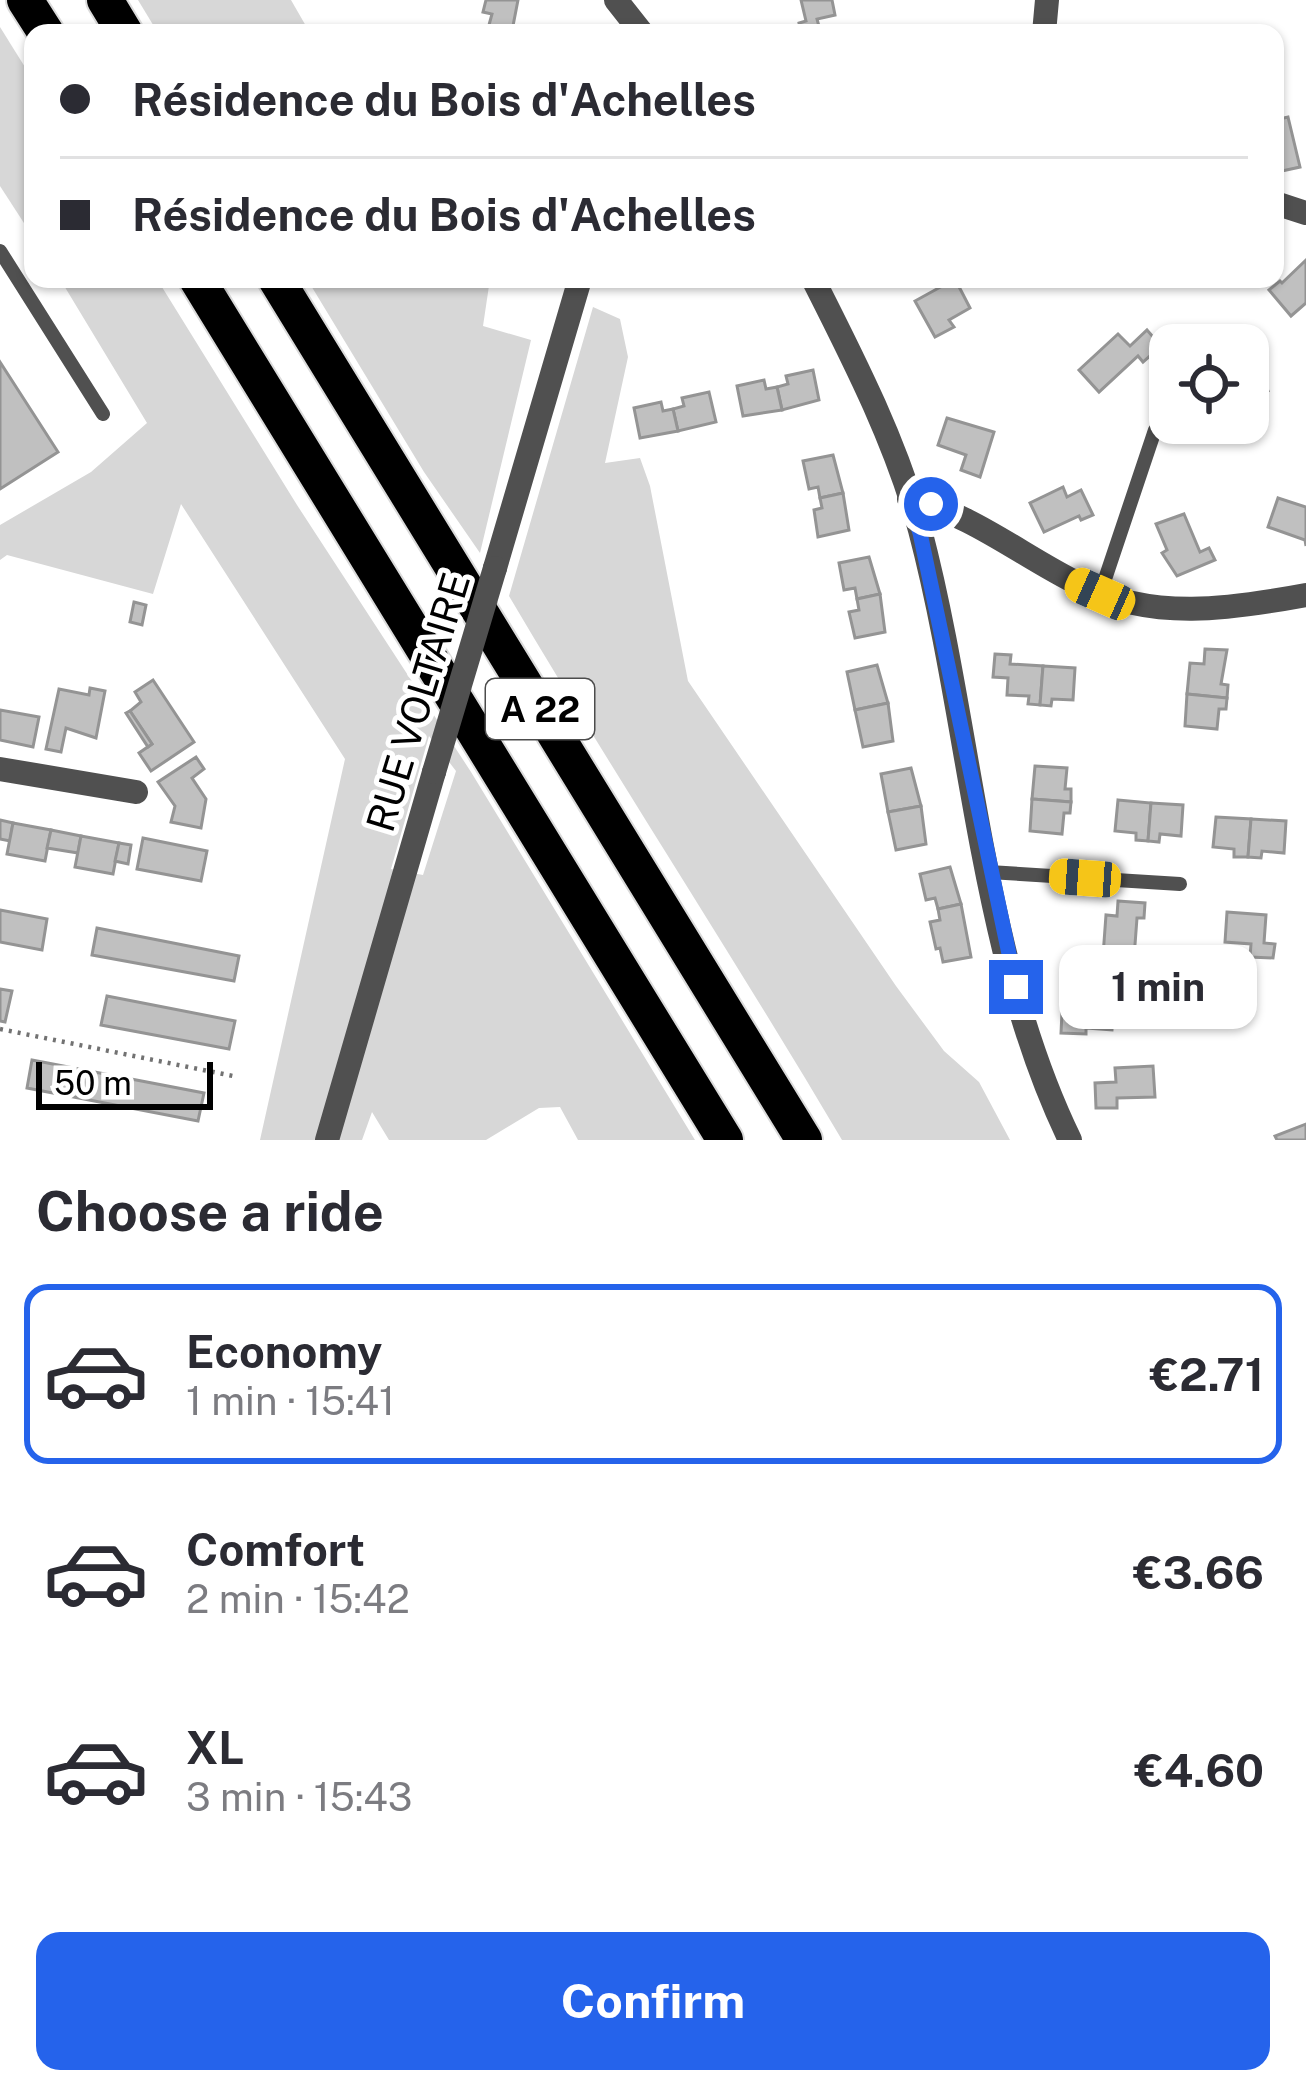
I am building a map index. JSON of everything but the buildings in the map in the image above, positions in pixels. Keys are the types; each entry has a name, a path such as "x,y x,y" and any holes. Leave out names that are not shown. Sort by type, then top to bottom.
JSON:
{"highway":[{"name":"A 22","path":"202,288 724,1140"},
{"name":"A 22","path":"282,288 804,1140"}],"street":[{"name":"RUE VOLTAIRE","path":"327,1140 578,288"},
{"path":"817,288 862,378 920,533 1022,1012 1070,1140"},
{"path":"909,499 960,516 1100,594 1148,606 1206,609 1306,595"},
{"path":"0,769 136,792"}],"lane":[{"path":"0,251 103,414"},
{"path":"1100,594 1150,444"},
{"path":"989,872 1180,884"}],"path":[{"path":"0,1029 238,1077"}],"shaded area":[{"path":"138,0 291,0 305,24 153,24"},
{"path":"0,27 24,66 24,223 0,186"},
{"path":"65,288 163,288 471,772 695,1140 578,1140 560,1107 539,1108 486,1140 389,1140 372,1112 362,1140 260,1140 345,759 181,504 153,594 7,555 0,560 0,525 91,472 147,423","holes":["429,736 456,771 423,875 391,869"]},
{"path":"312,288 489,288 483,326 531,340 480,553 424,472"},
{"path":"593,307 620,319 628,357 605,463 640,458 650,486 688,681 896,986 944,1051 979,1082 1010,1140 842,1140 509,596"}],"route":[{"path":"931,504 909,499 1016,987"}]}
